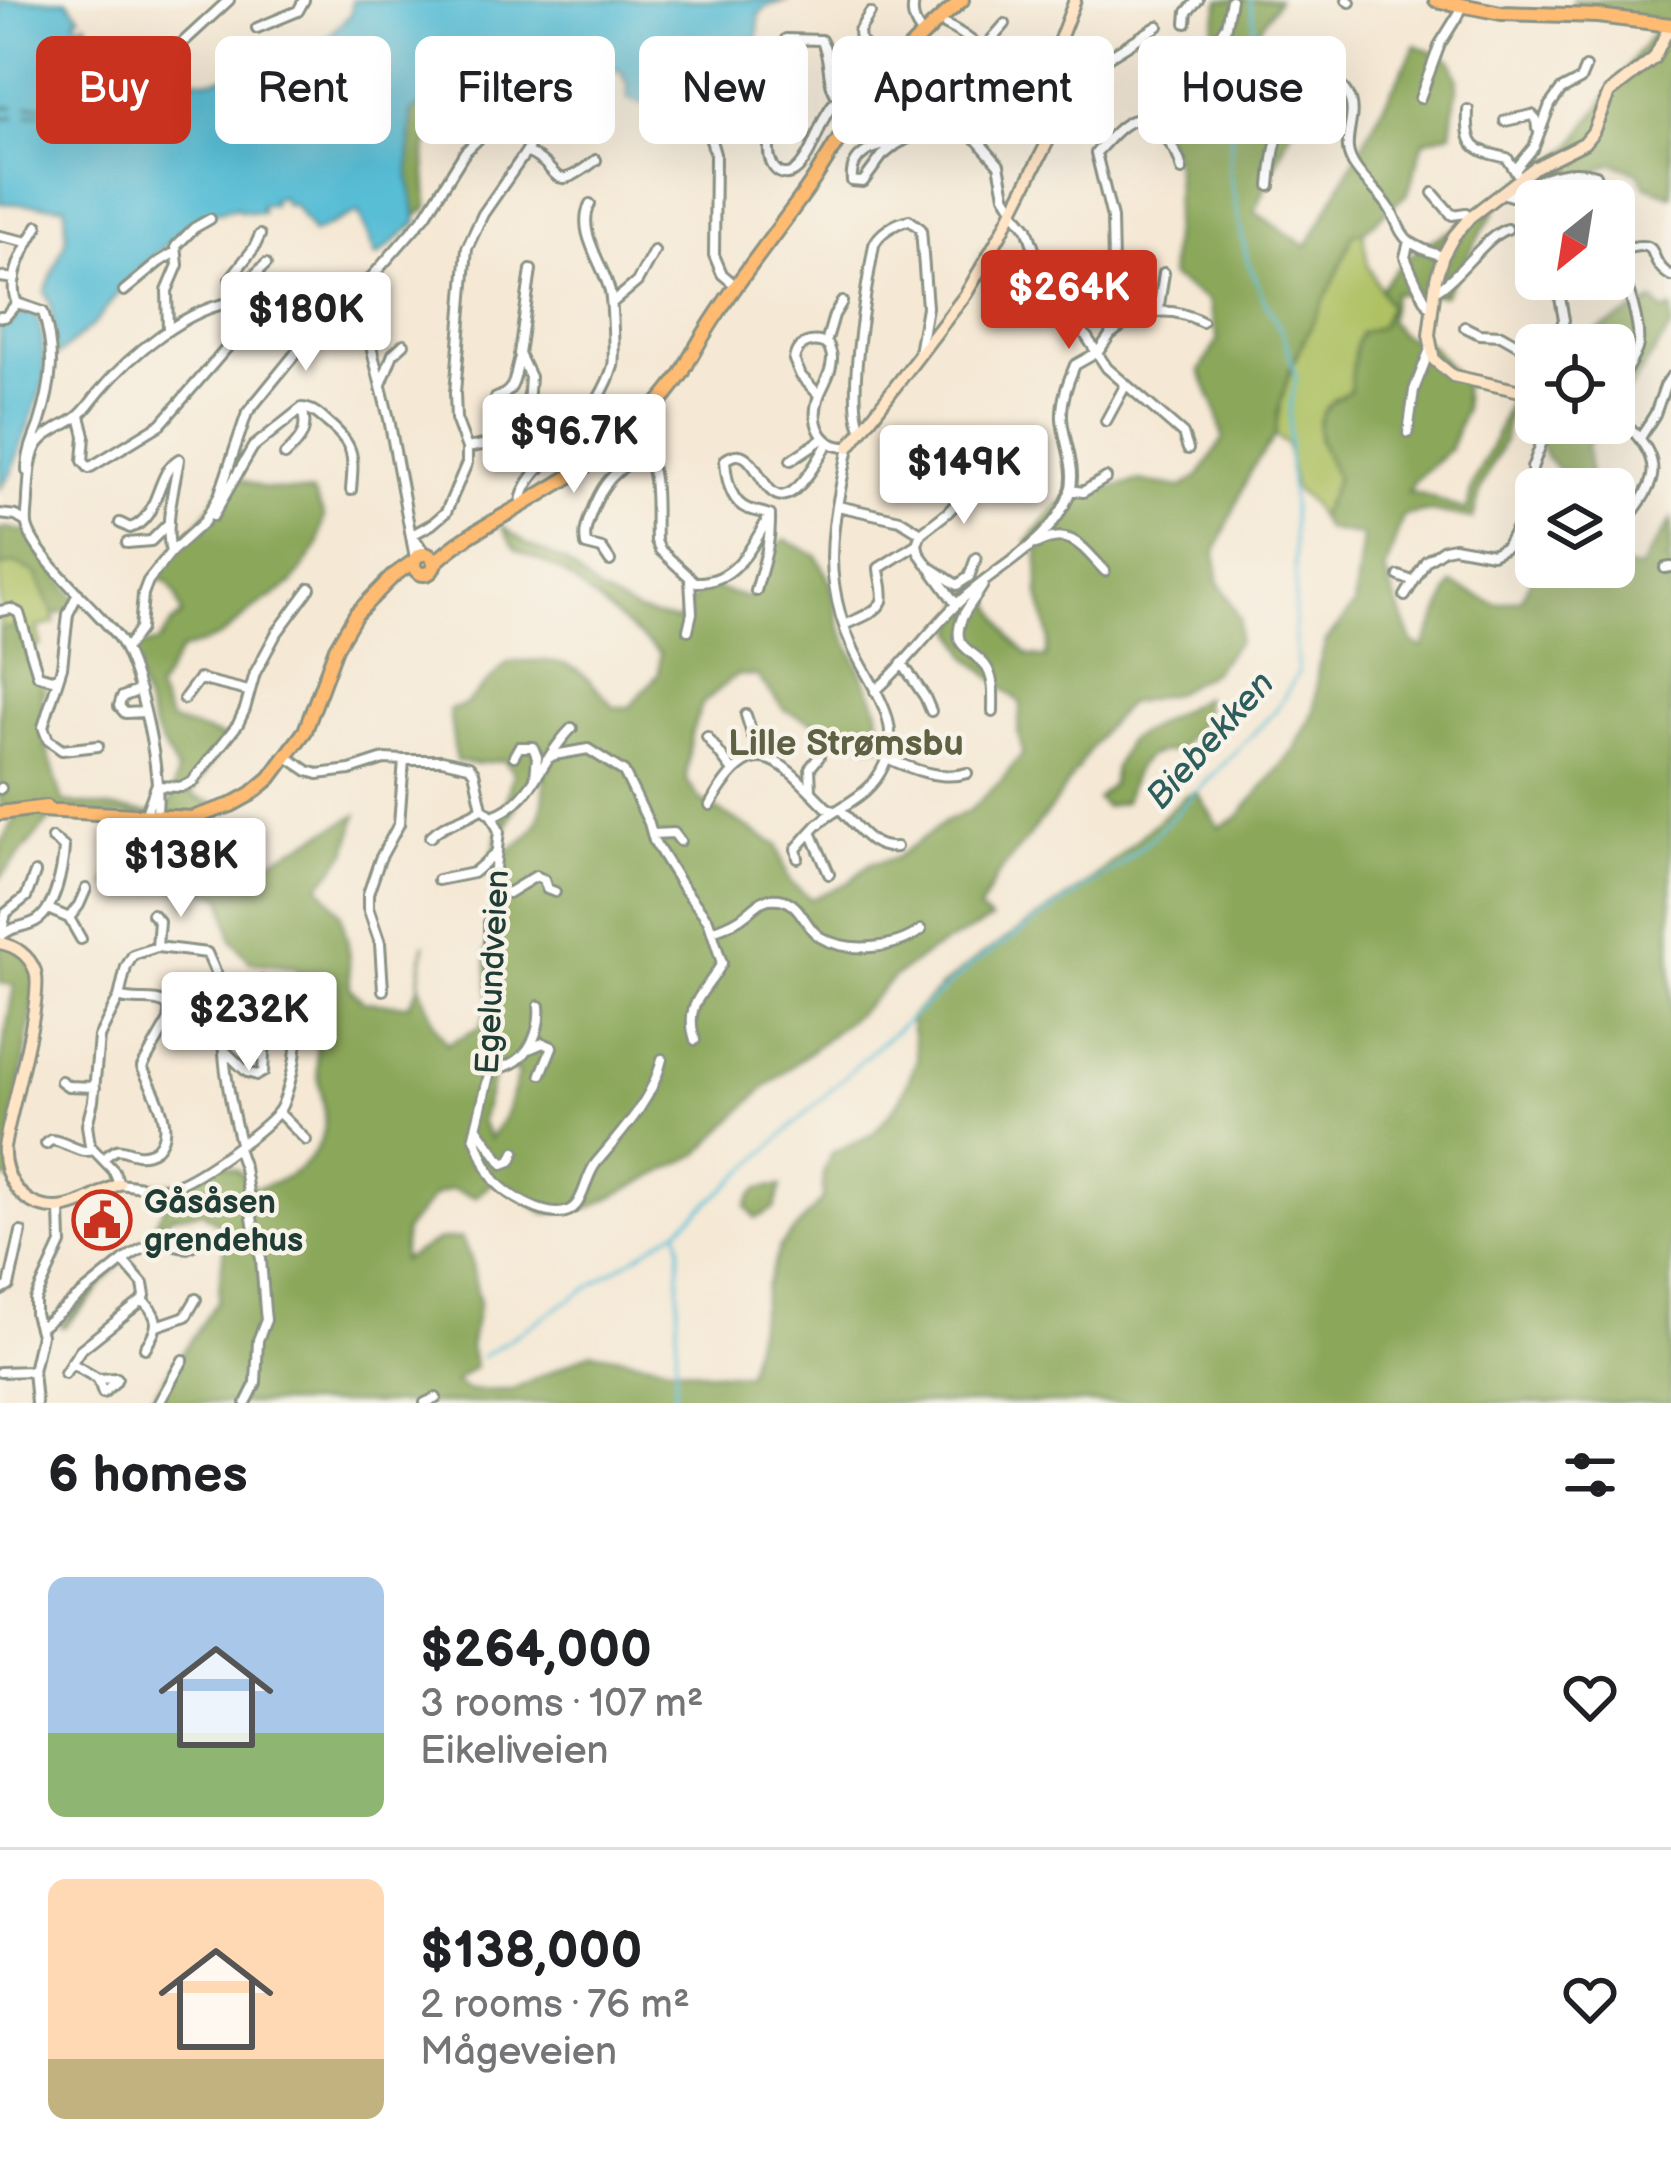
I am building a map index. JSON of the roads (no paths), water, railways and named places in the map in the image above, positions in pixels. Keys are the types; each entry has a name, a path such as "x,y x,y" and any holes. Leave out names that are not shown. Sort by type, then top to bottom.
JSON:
{"main road":[{"path":"923,34 962,0"},
{"path":"1436,0 1502,13 1598,16 1671,26"},
{"path":"0,813 60,806 207,812 251,794 270,778 297,740 349,624 382,587 596,460 661,403 735,285 836,144"}],"street":[{"path":"190,36 229,0"},
{"path":"257,28 298,10 304,0"},
{"path":"915,0 912,12 923,34"},
{"path":"1061,36 1075,0"},
{"path":"1186,23 1187,12 1198,0"},
{"path":"1223,36 1232,0"},
{"path":"1420,98 1441,44 1463,7"},
{"path":"860,36 870,13"},
{"path":"995,36 1005,24"},
{"path":"946,25 968,36"},
{"path":"1114,53 1158,26"},
{"path":"1219,36 1224,26"},
{"path":"1517,175 1584,143 1609,93 1654,58 1671,26"},
{"path":"808,40 821,40 826,48 832,87"},
{"path":"1408,433 1414,390 1430,349 1434,292 1443,256 1471,217 1517,175 1550,105 1561,90 1580,80 1585,68"},
{"path":"1270,186 1289,104 1311,81 1330,81 1343,88 1352,109 1348,148 1354,164 1389,206 1409,241 1443,256"},
{"path":"769,146 773,170 785,174 798,169 832,105"},
{"path":"1468,110 1474,146 1483,154 1507,158 1517,175"},
{"path":"1505,121 1535,117 1538,135"},
{"path":"1110,335 1112,218 1096,153 1132,120 1144,118 1156,124 1182,170"},
{"path":"204,522 219,496 247,413 316,324 355,296 426,214 473,144"},
{"path":"412,535 446,512 467,463 455,393 467,248 530,144"},
{"path":"712,144 714,255 722,274 735,285"},
{"path":"897,144 866,180 852,181 850,174 865,151 897,144"},
{"path":"979,144 999,165 1005,194 1027,228 1039,264 1096,353 1125,386 1183,434 1188,449"},
{"path":"798,858 796,849 811,832 874,781 887,758 891,730 837,601 831,556 849,447 976,278 1046,144"},
{"path":"526,152 554,176 565,179 596,160"},
{"path":"1502,193 1511,196 1555,175 1580,171 1596,176"},
{"path":"1433,193 1452,214 1471,217"},
{"path":"522,505 523,492 576,432 609,376 614,358 612,305 587,231 590,204"},
{"path":"169,332 167,291 178,265 176,246 210,219"},
{"path":"862,428 856,415 859,364 874,245 882,234 909,220 918,224 923,244 927,307 920,355"},
{"path":"38,226 12,291 17,303 43,312 51,355 52,381 29,450 26,522 31,536 125,649 145,712 159,798 152,812"},
{"path":"1434,292 1450,282 1496,232 1507,229"},
{"path":"80,416 85,436 82,461 89,468 172,412 244,328 250,312 239,303 230,279 260,235"},
{"path":"0,236 28,242"},
{"path":"1409,241 1405,257 1432,309"},
{"path":"1635,245 1648,245 1660,268 1671,276"},
{"path":"612,305 637,283 654,251"},
{"path":"124,291 159,262 172,254 178,256"},
{"path":"239,303 241,288 266,264"},
{"path":"1012,306 1039,264"},
{"path":"496,398 514,386 531,270"},
{"path":"875,691 956,605 1029,547 1057,514 1070,490 1071,460 1063,423 1066,390 1076,365 1096,353 1127,321 1155,310 1164,273"},
{"path":"0,277 15,279"},
{"path":"28,478 37,446 80,416 127,362 169,332 214,305 291,291"},
{"path":"355,296 381,384 412,535 423,561"},
{"path":"1629,300 1639,343 1616,401 1623,420 1652,457 1652,480 1635,509"},
{"path":"826,344 842,302"},
{"path":"0,317 17,303"},
{"path":"1155,310 1202,322"},
{"path":"1465,327 1515,343"},
{"path":"819,395 796,370 794,355 813,341 826,344 832,361 815,418 826,441 849,447"},
{"path":"381,384 393,354 404,344"},
{"path":"1430,349 1439,366 1453,376 1515,390"},
{"path":"467,448 498,442 518,429 531,383 520,359"},
{"path":"1640,438 1671,377"},
{"path":"1106,421 1125,386"},
{"path":"285,455 304,434 302,408"},
{"path":"125,649 140,629 148,581 171,552 214,515 253,447 302,408 312,410 340,433 352,451 351,490"},
{"path":"632,433 646,448 653,470 660,550 689,578 713,582 729,574 770,515"},
{"path":"790,460 826,441"},
{"path":"770,515 737,502 725,460 741,454 772,493 790,495 799,489 826,441"},
{"path":"1405,596 1426,561 1444,549 1492,554 1506,547 1534,496 1532,468 1541,444"},
{"path":"610,561 602,549 586,545 584,534 603,484 646,448"},
{"path":"120,523 130,528 143,521 177,458 171,552"},
{"path":"965,496 1008,477"},
{"path":"1070,490 1083,491 1106,478"},
{"path":"844,625 879,605 883,597 879,568 916,544 921,533 978,481"},
{"path":"838,506 900,520 921,533"},
{"path":"0,514 26,522"},
{"path":"756,591 768,557 770,515"},
{"path":"127,543 151,541 170,521"},
{"path":"1029,547 1064,536 1081,546 1105,572"},
{"path":"916,544 956,605"},
{"path":"923,560 957,585 969,577 976,557"},
{"path":"1399,576 1412,581"},
{"path":"688,630 689,578"},
{"path":"982,584 963,616 960,637 964,650 980,659 989,672 993,712"},
{"path":"156,786 182,787 196,778 242,717 255,673 310,588"},
{"path":"78,593 68,614 59,676 44,721 48,740 62,750 98,746"},
{"path":"0,611 19,613 38,675 52,680 59,676"},
{"path":"902,663 931,711"},
{"path":"184,699 199,679 248,691"},
{"path":"140,690 122,697 119,706 125,713 145,712"},
{"path":"746,715 758,757"},
{"path":"286,757 318,774 385,759 442,760 469,766 482,808 492,816 518,804 557,742 572,728"},
{"path":"707,737 733,771"},
{"path":"514,756 519,747 532,747 537,757 535,779"},
{"path":"547,759 588,749 622,770 652,834 682,886 702,909 722,963 691,1010 695,1040"},
{"path":"710,805 725,778 758,757 784,766 826,808 837,811 876,844 896,847"},
{"path":"811,792 810,768 819,757"},
{"path":"887,758 939,775 967,773"},
{"path":"383,990 380,944 368,894 398,824 404,760"},
{"path":"430,837 444,824 464,820 482,808"},
{"name":"Egelundveien","path":"477,1127 491,1067 489,923 499,831 492,816"},
{"path":"811,832 829,874"},
{"path":"652,834 674,833 680,842"},
{"path":"1,937 35,921 48,909 62,873 64,847 52,838"},
{"name":"Egelundveien","path":"438,880 473,873 496,854"},
{"path":"1,937 6,914 26,897 35,873"},
{"path":"493,888 508,893 536,876 547,890 555,892"},
{"path":"69,918 86,889"},
{"path":"712,931 747,914 760,901 775,898 793,903 822,938 844,945 892,944 921,930"},
{"path":"48,909 69,918 80,939"},
{"path":"152,914 160,924 157,947"},
{"path":"1,937 31,963 37,978 4,1167 26,1197 48,1208 60,1208 119,1184 168,1189 226,1158 278,1112 297,1045 289,1000 277,987 262,982 227,1001"},
{"path":"119,1184 114,1171 93,1150 87,1133 99,1037 119,997 130,958 157,947 208,953 227,1001 225,1066 261,1259 266,1320 258,1340 256,1382 246,1403"},
{"path":"103,1160 116,1149 147,1154 158,1147 165,1131 142,1066 169,1020 169,1006 119,997"},
{"path":"524,1054 537,1031 539,1006"},
{"path":"225,1052 251,1074 263,1072 265,1037 257,1015"},
{"path":"491,1067 514,1064 543,1043 552,1051 542,1074"},
{"path":"477,1127 473,1136 500,1186 544,1212 566,1212 576,1206 591,1168 619,1138 651,1088 662,1059"},
{"path":"61,1082 95,1087"},
{"path":"278,1112 306,1140"},
{"path":"477,1127 502,1164 511,1161 515,1152"},
{"path":"46,1144 56,1140 82,1151 93,1150"},
{"path":"36,1403 33,1371 41,1328 34,1300 62,1244 60,1208"},
{"path":"0,1291 9,1286 21,1232"},
{"path":"41,1328 123,1261 154,1243 193,1245"},
{"path":"65,1373 92,1340 146,1296 143,1284 123,1261"},
{"path":"145,1348 157,1326 186,1316 196,1299"},
{"path":"142,1300 157,1326"},
{"path":"159,1403 183,1360"},
{"path":"71,1363 98,1379"},
{"path":"0,1372 33,1371"},
{"path":"425,1403 435,1401"}],"water":[{"path":"0,0 67,0 80,16 75,19 79,26 86,22 92,36 36,36 36,144 191,144 191,80 195,78 215,79 215,144 391,144 391,36 328,36 351,14 352,0 789,0 759,14 758,36 639,36 639,103 628,99 628,84 620,70 615,70 615,36 415,36 409,178 417,222 376,256 358,212 313,233 294,205 285,204 282,197 273,199 273,205 261,205 262,213 237,208 199,216 129,278 96,322 57,356 45,292 66,239 65,206 0,203"},
{"path":"20,313 35,314 42,333 45,379 12,471 0,488 0,324 10,324"}],"waterway":[{"name":"Biebekken","path":"482,1357 678,1229 973,964 1120,865 1276,710 1298,673 1289,453 1296,377 1284,336 1246,255 1229,171 1242,43 1255,27 1250,0"},
{"path":"671,1403 678,1231"}],"place":[{"name":"Gåsåsen grendehus","path":"102,1220"}],"district":[{"name":"Lille Strømsbu","path":"846,742"}]}
